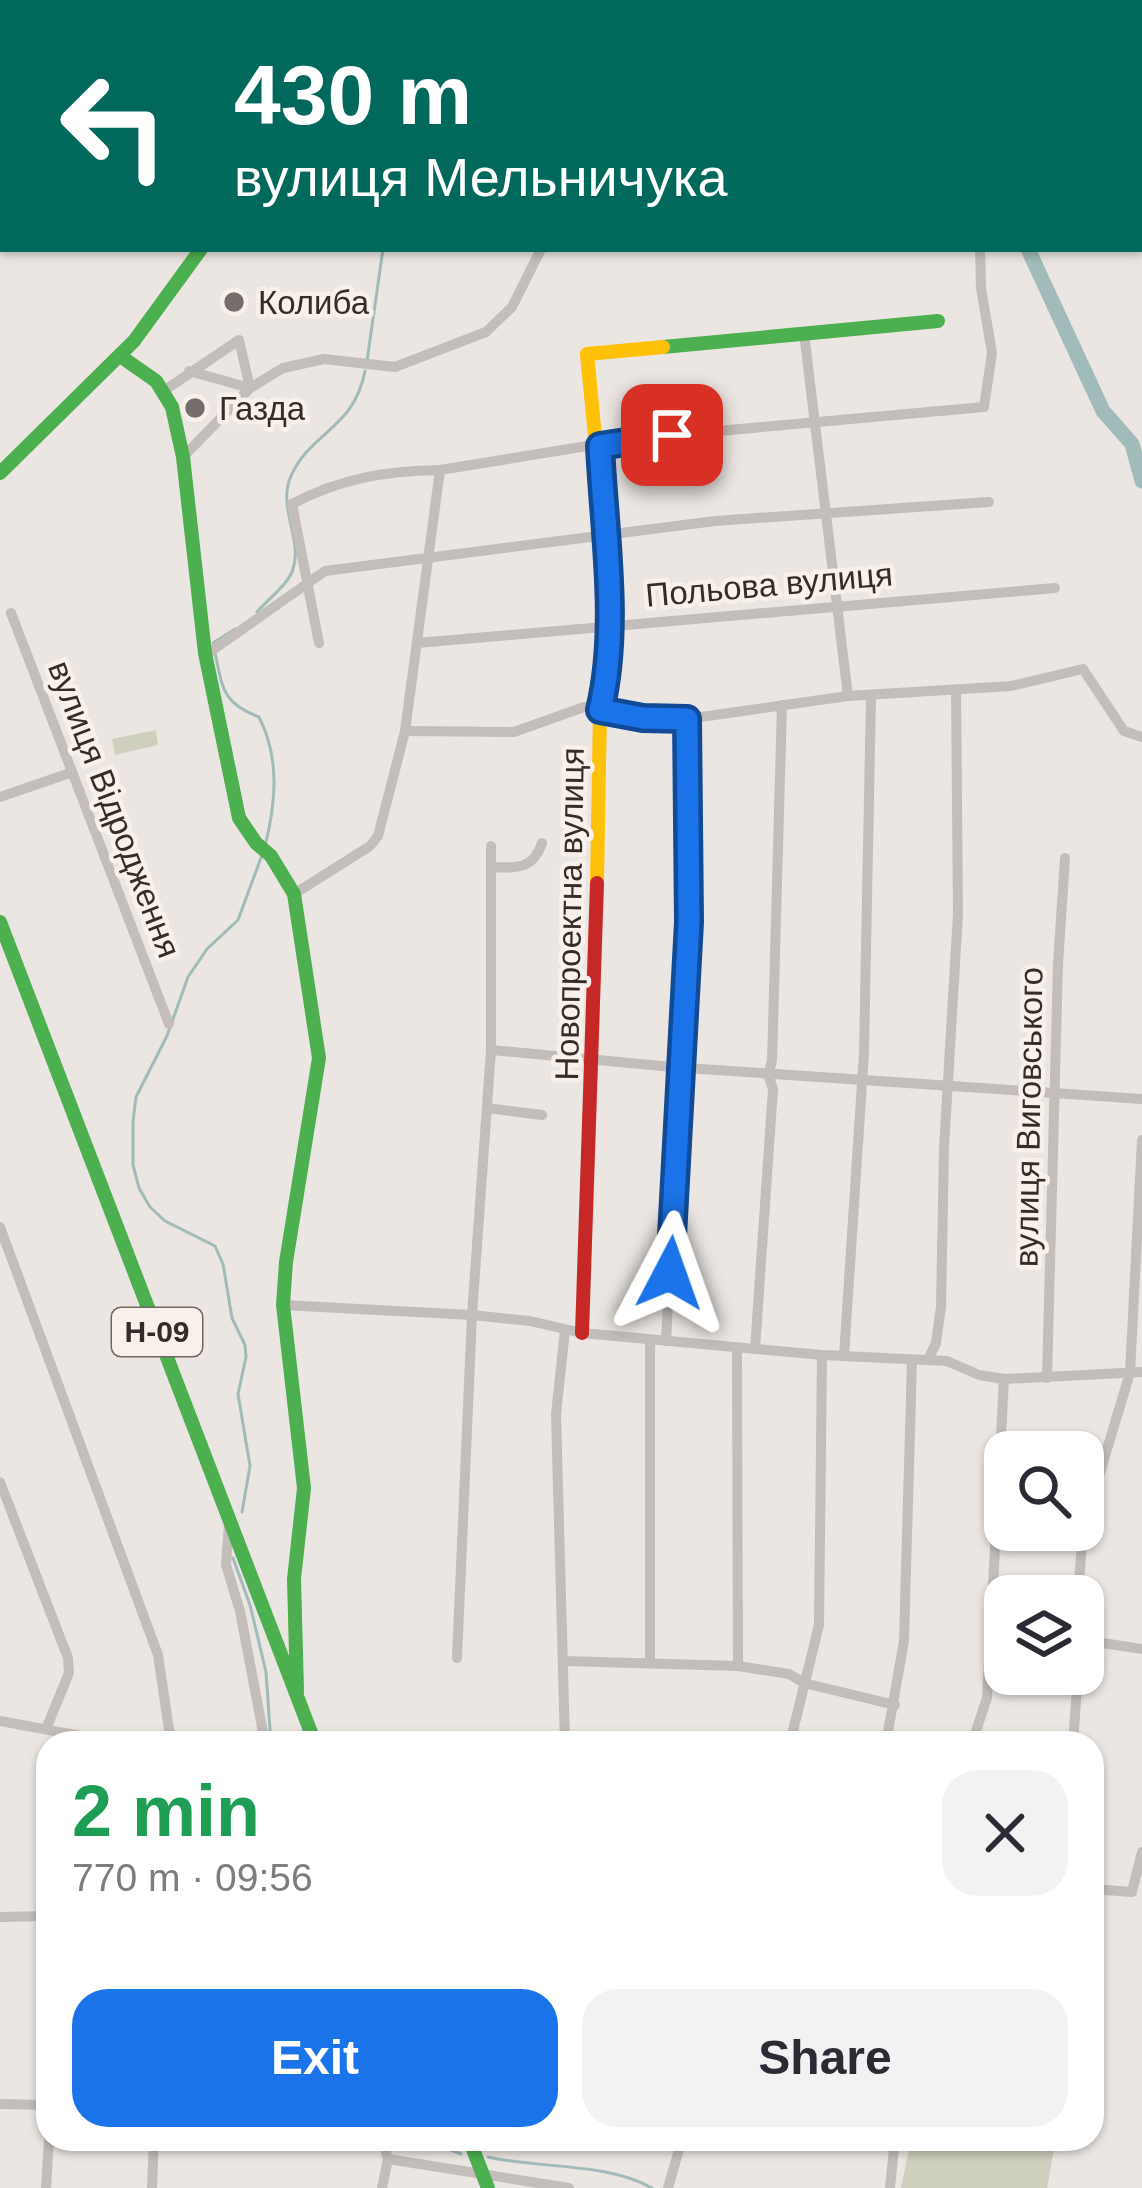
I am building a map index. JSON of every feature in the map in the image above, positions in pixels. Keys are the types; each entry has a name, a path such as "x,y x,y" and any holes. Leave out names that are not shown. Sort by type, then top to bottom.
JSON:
{"street":[{"path":"0,473 122,358 174,296 200,252"},
{"path":"183,457 250,388 284,368 306,361 395,367 486,332 512,307 542,252"},
{"path":"319,643 292,504 341,481 630,439 985,407 992,353 980,252"},
{"path":"848,696 804,333 938,321"},
{"name":"Новопроектна вулиця","path":"582,1333 600,710 606,686 608,625 600,446 586,354 804,333"},
{"path":"165,390 239,340 250,388"},
{"path":"122,358 165,390 183,457 239,818 295,894 319,1058 283,1305 304,1488 294,1579 297,1696"},
{"path":"189,371 250,388"},
{"path":"295,894 370,846 378,836 404,731 440,470"},
{"path":"211,652 326,571 605,533 989,502"},
{"name":"Польова вулиця","path":"417,643 1054,588"},
{"name":"вулиця Відродження","path":"10,613 169,1024"},
{"path":"404,731 514,732 584,707 643,718 687,719 848,696 1011,686 1083,669 1124,731 1142,736"},
{"path":"928,1360 936,1343 940,1307 959,878 956,689"},
{"path":"844,1357 862,1079 872,694"},
{"path":"755,1349 773,1089 768,1074 782,705"},
{"path":"666,1341 689,922 687,719"},
{"path":"0,797 70,773"},
{"path":"491,867 528,865 542,843"},
{"path":"458,1658 472,1315 491,1050 491,847"},
{"name":"вулиця Виговського","path":"1047,1378 1049,1213 1065,858"},
{"name":"Н-09","path":"0,922 310,1731"},
{"path":"491,1050 1142,1100"},
{"path":"487,1108 542,1115"},
{"path":"1104,1467 1136,1373 1142,1140"},
{"path":"0,1227 158,1654 169,1731"},
{"path":"283,1305 472,1315 582,1333 844,1357 947,1361 979,1375 1004,1379 1136,1373"},
{"path":"565,1330 556,1414 565,1731"},
{"path":"650,1339 650,1664"},
{"path":"737,1348 738,1666"},
{"path":"793,1731 821,1604 818,1426 822,1355"},
{"path":"889,1731 904,1641 912,1360"},
{"path":"976,1731 987,1698 1004,1379"},
{"path":"0,1482 68,1658 69,1673 46,1729"},
{"path":"230,1521 226,1565 240,1611 263,1731"},
{"path":"1104,1643 1142,1649"},
{"path":"563,1661 738,1666 789,1674 804,1683 895,1706"},
{"path":"1074,1731 1076,1695"},
{"path":"0,1721 50,1731"},
{"path":"1104,1890 1132,1892 1142,1852"},
{"path":"0,1917 36,1916"},
{"path":"0,2104 36,2104"},
{"path":"46,2188 48,2151"},
{"path":"152,2188 154,2151"},
{"path":"382,2188 386,2151"},
{"path":"474,2151 486,2182"},
{"path":"668,2188 679,2151"},
{"path":"890,2188 894,2151"},
{"path":"388,2159 404,2159 486,2182 569,2188"}],"green space":[{"path":"156,730 158,745 115,755 112,739"},
{"path":"909,2151 1054,2151 1047,2188 901,2188"}],"waterway":[{"path":"367,361 383,252"},
{"path":"1029,252 1103,411 1132,444 1142,481"},
{"path":"257,612 293,569 295,546 287,499 291,476 309,449 352,406 365,371"},
{"path":"213,643 235,629"},
{"path":"215,653 226,693 259,717 270,748 273,797 265,846"},
{"path":"242,1512 250,1466 238,1394 246,1357 232,1318 223,1264 215,1246 165,1221 150,1207 133,1165 133,1121 136,1097 167,1036 188,977 207,949 238,920 262,855"},
{"path":"233,1558 266,1672 270,1731"},
{"path":"454,2151 461,2154"},
{"path":"488,2157 593,2170 652,2188"}],"traffic: fast":[{"path":"0,473 134,341 199,252"},
{"path":"663,347 938,321"},
{"path":"123,358 156,381 172,407 183,457 205,653 239,818 271,856 294,894 319,1058 283,1305 304,1488 294,1579 297,1691"},
{"path":"0,922 310,1731"},
{"path":"474,2151 488,2188"}],"traffic: slow":[{"path":"597,883 600,710 609,613 600,445 595,437 587,354 663,347"}],"traffic: jam":[{"path":"582,1333 597,883"}],"place":[{"name":"Колиба","path":"234,302"},
{"name":"Газда","path":"195,408"}],"route":[{"path":"670,1273 689,922 687,719 600,710 606,686 608,625 600,446 672,435"}]}
